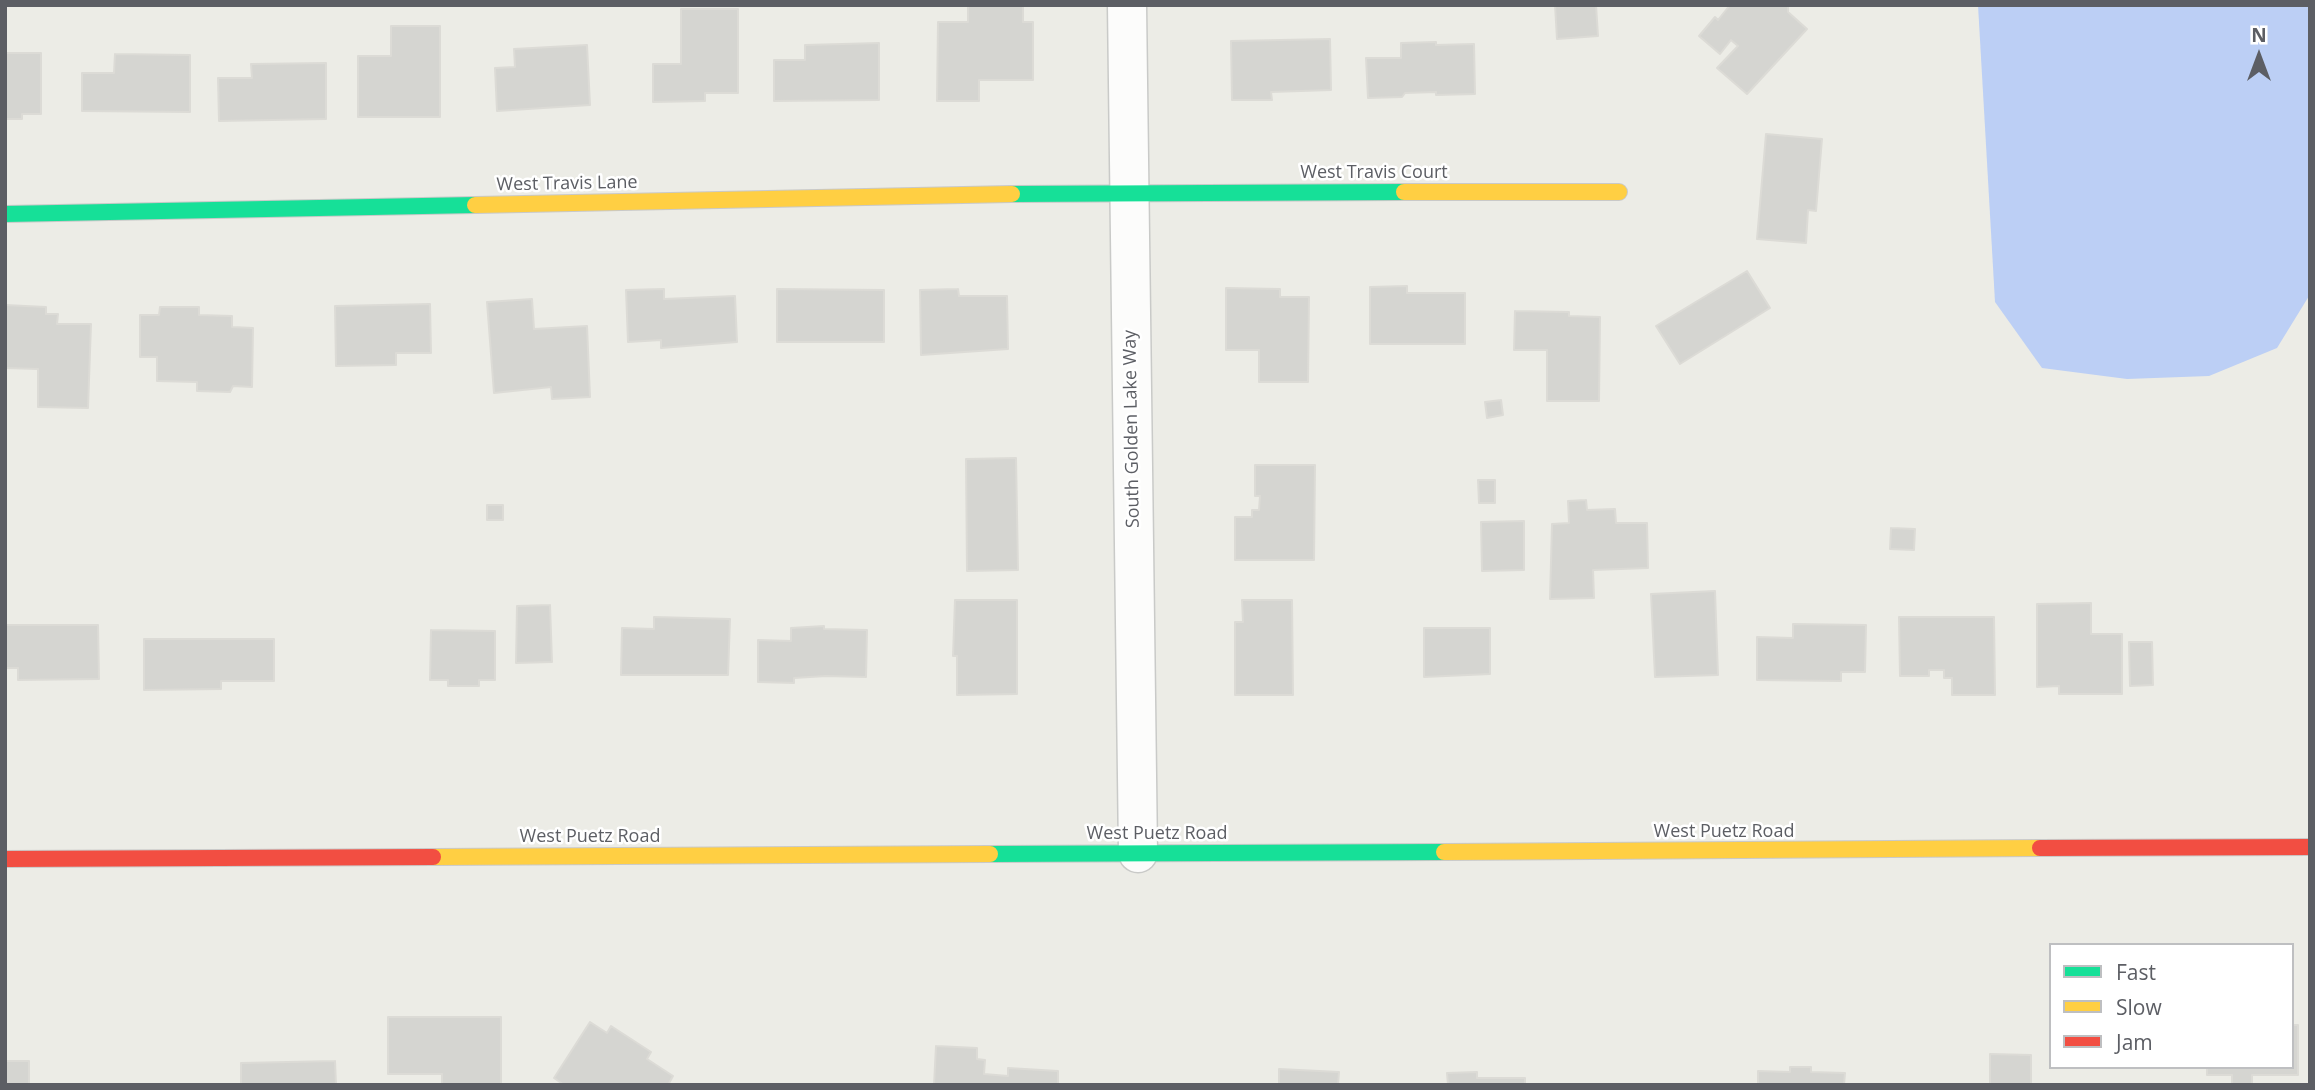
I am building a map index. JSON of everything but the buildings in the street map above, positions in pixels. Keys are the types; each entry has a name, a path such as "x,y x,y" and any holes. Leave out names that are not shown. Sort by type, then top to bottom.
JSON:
{"street":[{"name":"South Golden Lake Way","path":"1127,5 1138,853"},
{"name":"West Travis Court","path":"1129,192 1619,192"},
{"name":"West Travis Lane","path":"5,214 1129,192"},
{"name":"West Puetz Road","path":"5,859 2310,847"}],"water":[{"path":"1978,5 2310,5 2309,296 2277,348 2209,376 2127,379 2042,368 1995,302"}],"traffic: fast":[{"path":"1012,194 1404,192"},
{"path":"5,214 475,205"},
{"path":"990,854 1444,852"}],"traffic: slow":[{"path":"1404,192 1619,192"},
{"path":"475,205 1012,194"},
{"path":"1444,852 2040,848"},
{"path":"433,857 990,854"}],"traffic: jam":[{"path":"2040,848 2310,847"},
{"path":"5,859 433,857"}]}
